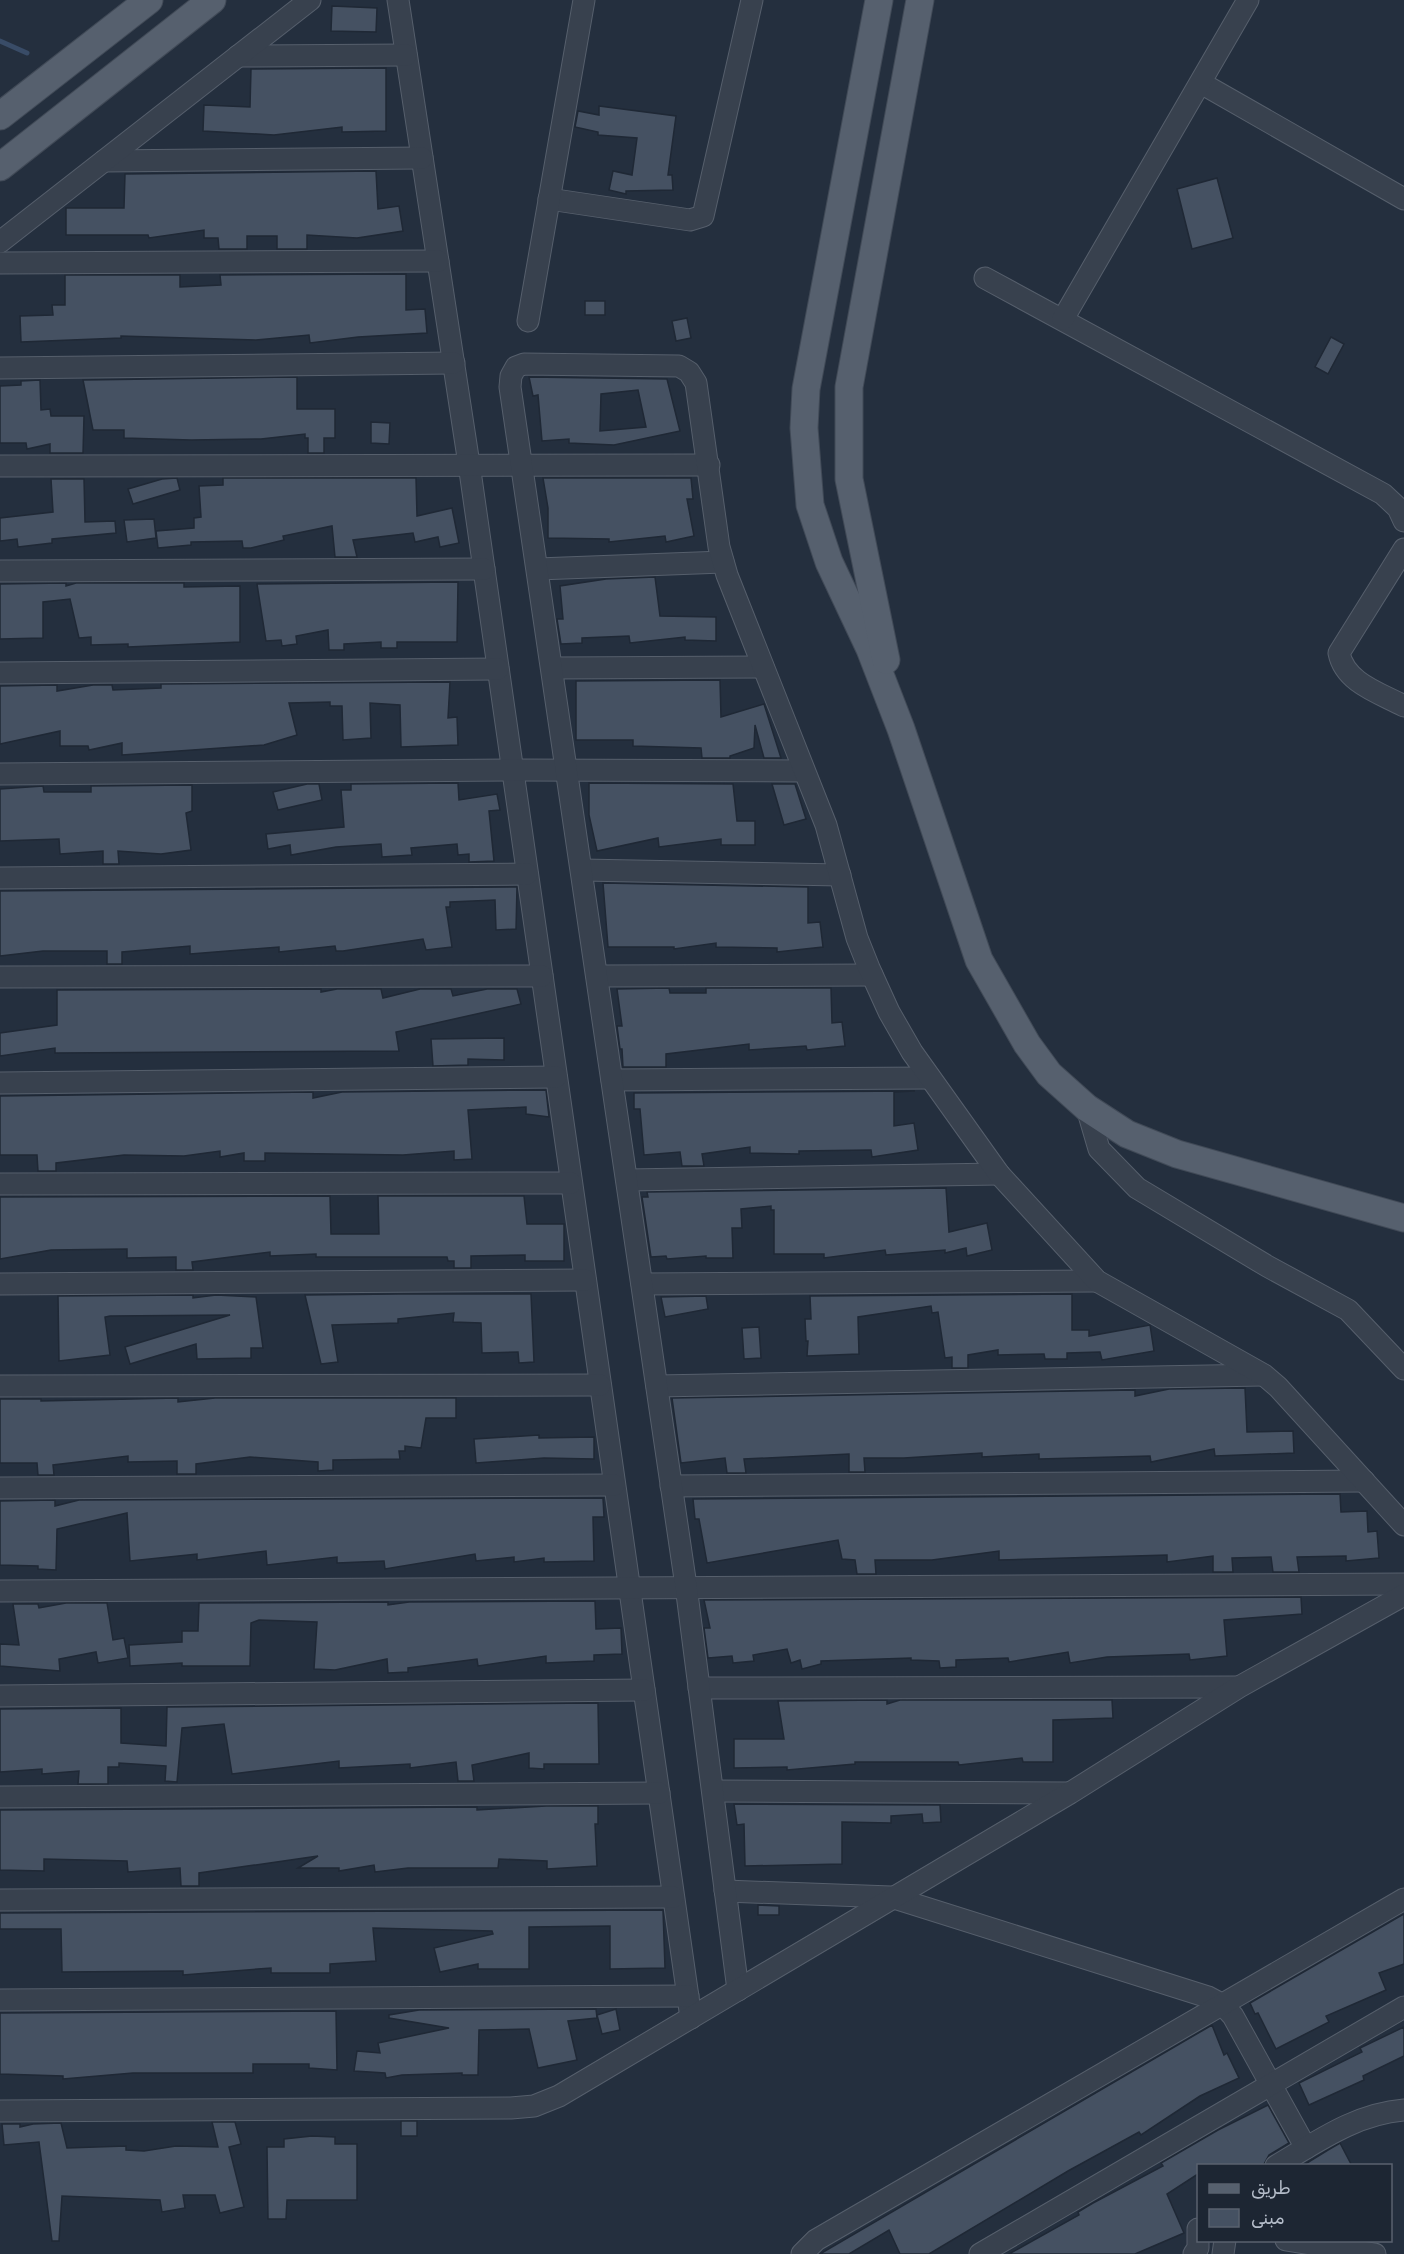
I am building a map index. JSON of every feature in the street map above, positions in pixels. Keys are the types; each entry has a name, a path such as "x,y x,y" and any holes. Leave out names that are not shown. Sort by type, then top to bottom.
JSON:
{"main road":[{"path":"0,116 148,0"},
{"path":"0,167 212,0"},
{"path":"879,0 806,389 804,428 810,505 829,562 870,649 901,729 979,960 1027,1044 1049,1074 1086,1108 1127,1134 1178,1154 1404,1218"},
{"path":"901,729 849,479 849,387 920,0"}],"street":[{"path":"0,242 310,0"},
{"path":"398,0 469,464 691,2018"},
{"path":"528,321 584,0"},
{"path":"549,199 690,220 703,216 752,0"},
{"path":"1063,319 1248,0"},
{"path":"238,56 406,55"},
{"path":"1201,83 1404,199"},
{"path":"104,161 422,158"},
{"path":"0,262 438,261"},
{"path":"985,278 1383,494 1398,508 1404,521"},
{"path":"0,368 454,363"},
{"path":"738,1990 686,1586 510,387 511,376 516,367 524,364 679,366 689,372 696,383 719,548 723,562 826,825 857,938 889,1012 930,1078 999,1174 1097,1281 1264,1375 1293,1401 1404,1525"},
{"path":"0,466 709,465"},
{"path":"1404,549 1339,653 1341,665 1355,680 1404,706"},
{"path":"538,569 723,562"},
{"path":"0,571 484,569"},
{"path":"552,668 763,667"},
{"path":"0,673 498,669"},
{"path":"0,774 513,770 804,771"},
{"path":"582,870 840,875"},
{"path":"0,878 527,874"},
{"path":"597,976 872,975"},
{"path":"0,977 542,976"},
{"path":"0,1083 556,1077"},
{"path":"612,1080 930,1078"},
{"path":"1086,1108 1099,1149 1137,1188 1267,1266 1348,1310 1404,1370"},
{"path":"627,1180 999,1174"},
{"path":"0,1184 571,1183"},
{"path":"0,1284 585,1280"},
{"path":"642,1284 1097,1281"},
{"path":"657,1386 1264,1375"},
{"path":"0,1386 600,1385"},
{"path":"671,1486 1364,1481"},
{"path":"0,1488 614,1485"},
{"path":"0,1592 629,1589 686,1586 1404,1584"},
{"path":"0,2111 534,2106 559,2096 891,1897 1070,1793 1239,1687 1404,1595"},
{"path":"699,1688 1239,1687"},
{"path":"0,1696 644,1690"},
{"path":"713,1791 1070,1793"},
{"path":"0,1797 658,1793"},
{"path":"725,1891 891,1897 1208,1997 1223,2005 1233,2016 1306,2148"},
{"path":"0,1900 674,1897"},
{"path":"802,2254 816,2240 1404,1899"},
{"path":"0,2000 688,1996"},
{"path":"1008,2254 1404,2007"},
{"path":"980,2254 1274,2090 1404,2023"},
{"path":"1279,2164 1353,2121 1384,2112 1404,2110"},
{"path":"1293,2242 1376,2254"}],"building":[{"path":"332,6 377,8 376,32 331,31"},
{"path":"386,68 386,131 342,132 342,127 274,135 203,131 204,105 250,107 251,69"},
{"path":"599,106 676,116 668,175 672,175 673,190 626,191 626,194 609,190 613,171 632,175 637,138 598,135 598,132 575,127 578,111 599,115"},
{"path":"376,171 378,209 399,206 403,231 357,238 307,235 307,249 277,249 277,236 247,236 247,249 219,249 218,238 204,238 204,230 149,238 148,235 66,235 66,208 124,208 125,174"},
{"path":"1217,178 1233,238 1192,249 1177,189"},
{"path":"406,274 406,310 425,309 427,333 358,337 310,343 309,335 256,340 121,336 121,338 21,342 20,316 53,315 52,305 65,305 65,275 180,275 180,287 221,285 220,275"},
{"path":"585,301 605,301 605,315 585,315"},
{"path":"687,318 691,338 676,341 672,321"},
{"path":"1331,337 1344,344 1328,374 1315,367"},
{"path":"297,377 297,409 335,409 335,438 324,438 324,453 308,453 308,438 305,438 305,434 261,439 191,440 124,438 124,430 93,430 83,380"},
{"path":"529,377 667,379 680,431 614,445 569,443 569,439 542,441 538,395 533,396","holes":["638,390 646,427 600,431 601,394"]},
{"path":"40,380 41,410 50,409 51,416 84,416 83,453 50,453 50,444 27,449 26,443 0,443 0,386 21,385 21,381"},
{"path":"371,422 390,423 389,444 371,443"},
{"path":"177,478 180,490 133,504 128,489 162,479"},
{"path":"223,478 416,478 417,516 452,508 459,543 440,547 438,537 415,542 413,533 353,540 357,557 335,557 332,526 283,536 284,540 251,548 243,548 242,541 191,542 191,545 158,548 156,531 194,528 194,518 201,517 199,486 223,485"},
{"path":"543,478 691,478 693,499 687,499 694,536 666,542 665,536 609,542 609,539 548,538 548,508"},
{"path":"51,479 84,479 85,522 115,521 116,533 52,539 52,543 18,547 17,539 0,541 0,518 53,512"},
{"path":"154,519 156,538 127,542 124,520"},
{"path":"655,577 660,616 716,617 716,641 685,640 685,637 630,643 629,636 582,638 582,643 561,644 557,619 563,619 560,586 606,579"},
{"path":"458,582 457,642 397,642 397,648 381,648 381,642 344,644 344,650 329,650 328,630 296,636 297,644 282,646 281,640 266,641 257,584"},
{"path":"66,583 66,586 76,583 184,583 184,587 240,586 240,642 128,647 128,644 91,645 91,637 79,638 70,599 43,602 43,638 0,639 0,584"},
{"path":"720,680 721,717 764,704 781,758 764,758 755,725 754,748 730,756 730,758 702,758 701,748 633,746 633,740 576,740 576,681"},
{"path":"450,682 448,718 457,717 458,745 401,747 400,705 370,703 371,738 343,740 342,706 330,706 330,702 289,703 297,735 264,745 122,755 122,743 89,750 88,746 60,746 60,731 0,744 0,686 57,685 57,691 93,685 112,685 113,690 161,688 161,684"},
{"path":"458,783 459,800 497,794 500,810 489,811 494,861 469,862 469,854 458,855 457,844 411,848 412,855 382,857 381,844 336,847 291,855 290,845 268,849 266,834 344,827 341,790 351,790 351,784"},
{"path":"589,783 733,784 737,821 755,821 755,845 721,845 721,839 659,847 658,838 597,851 589,815"},
{"path":"307,784 319,784 322,800 278,810 273,792"},
{"path":"772,784 795,784 806,819 784,825"},
{"path":"192,785 192,811 186,813 191,850 161,854 118,851 119,864 103,864 103,851 60,854 59,839 0,841 0,789 43,786 44,792 91,792 91,786"},
{"path":"603,883 808,887 808,923 820,922 823,947 777,952 777,948 716,947 716,943 674,949 674,947 608,947"},
{"path":"517,887 516,929 496,930 495,900 450,902 450,907 446,907 452,947 426,950 423,939 343,951 336,951 335,946 279,952 279,947 190,954 190,946 122,952 122,964 107,964 107,951 43,951 0,956 0,891"},
{"path":"669,988 670,993 706,993 706,988 831,988 832,1023 842,1022 845,1046 807,1050 806,1046 749,1050 749,1044 666,1054 666,1067 623,1067 617,1026 622,1026 617,989"},
{"path":"321,989 321,992 337,989 381,989 383,998 420,989 451,989 453,996 487,989 517,989 521,1004 396,1032 399,1051 55,1053 55,1048 0,1056 0,1033 57,1025 57,990"},
{"path":"504,1038 504,1060 468,1059 468,1065 433,1066 431,1039"},
{"path":"546,1090 549,1117 526,1114 526,1107 468,1110 472,1159 454,1160 454,1151 403,1155 265,1153 265,1161 244,1161 244,1153 220,1157 220,1151 184,1156 124,1155 56,1163 56,1171 38,1171 37,1155 0,1155 0,1096 313,1092 313,1098 342,1092"},
{"path":"915,1091 894,1092 894,1126 914,1123 918,1150 872,1157 871,1150 799,1151 799,1154 750,1153 750,1147 702,1154 704,1166 682,1166 680,1152 644,1155 640,1109 634,1109 634,1093"},
{"path":"946,1188 949,1232 987,1223 992,1250 967,1256 966,1248 945,1253 945,1250 886,1255 885,1250 824,1258 824,1254 774,1254 774,1210 771,1210 771,1206 741,1209 742,1228 732,1228 733,1258 706,1258 706,1256 667,1259 666,1256 651,1257 642,1197 648,1197 647,1192"},
{"path":"330,1196 331,1234 379,1234 378,1196 524,1196 527,1224 564,1224 564,1261 525,1261 525,1255 471,1256 471,1268 454,1268 454,1261 448,1261 447,1257 316,1257 316,1254 270,1256 270,1252 192,1262 193,1270 176,1270 176,1257 127,1258 127,1249 51,1250 0,1259 0,1197"},
{"path":"531,1294 534,1362 519,1363 518,1352 482,1353 481,1323 453,1322 454,1313 398,1319 398,1323 332,1325 338,1362 321,1364 305,1295"},
{"path":"1072,1294 1072,1330 1089,1330 1089,1336 1150,1325 1154,1351 1102,1360 1100,1352 1067,1353 1067,1359 1045,1359 1044,1354 998,1355 998,1350 968,1355 968,1368 952,1368 952,1357 945,1358 938,1312 932,1313 931,1306 858,1317 859,1354 807,1356 808,1341 806,1341 805,1319 811,1319 810,1296"},
{"path":"193,1295 193,1298 216,1295 256,1297 263,1348 251,1348 251,1358 197,1359 196,1344 130,1364 125,1347 230,1315 110,1316 105,1317 110,1355 59,1361 58,1296"},
{"path":"706,1296 708,1309 665,1317 661,1297"},
{"path":"759,1327 761,1358 744,1359 742,1328"},
{"path":"1245,1388 1247,1432 1293,1431 1294,1453 1215,1456 1214,1449 1151,1462 1150,1456 1039,1459 1039,1454 982,1457 982,1453 864,1458 865,1472 849,1472 849,1454 744,1459 746,1473 727,1473 725,1458 681,1463 672,1398 1135,1390 1135,1396 1169,1389"},
{"path":"178,1398 178,1402 215,1398 456,1398 456,1418 426,1418 421,1448 405,1446 405,1451 399,1451 400,1459 333,1460 333,1470 318,1471 318,1462 250,1457 196,1464 196,1474 177,1474 177,1461 128,1462 128,1456 53,1465 54,1475 38,1475 37,1463 0,1463 0,1399 41,1399 41,1401"},
{"path":"539,1435 539,1438 594,1437 594,1459 544,1458 476,1463 474,1439"},
{"path":"1340,1494 1341,1512 1367,1511 1368,1532 1377,1531 1379,1558 1346,1561 1346,1556 1297,1557 1299,1572 1273,1572 1271,1557 1232,1558 1233,1572 1213,1572 1213,1556 1167,1562 1167,1555 999,1560 999,1551 932,1560 875,1560 876,1574 857,1574 855,1560 842,1559 838,1540 707,1563 699,1519 695,1519 693,1499"},
{"path":"603,1498 604,1517 593,1517 594,1561 544,1562 544,1558 514,1562 514,1557 476,1561 475,1554 385,1569 384,1561 337,1563 337,1557 267,1565 266,1551 197,1560 197,1554 130,1561 127,1513 57,1529 56,1570 38,1569 38,1566 0,1565 0,1501 55,1500 55,1506 79,1500"},
{"path":"1301,1597 1302,1614 1224,1620 1227,1656 1190,1660 1189,1654 1107,1657 1070,1663 1068,1652 1009,1662 1008,1658 956,1660 956,1667 940,1668 939,1661 911,1660 911,1658 821,1661 821,1664 802,1669 800,1660 791,1663 787,1649 753,1655 754,1661 733,1663 732,1656 708,1658 704,1628 710,1628 704,1600"},
{"path":"595,1601 596,1629 621,1628 622,1654 594,1655 594,1661 546,1663 546,1656 478,1666 477,1659 408,1668 408,1672 388,1673 387,1659 335,1670 314,1669 317,1622 259,1620 251,1623 250,1666 182,1666 182,1663 130,1666 129,1645 182,1642 182,1631 198,1631 199,1603 388,1602 388,1605 409,1602"},
{"path":"66,1603 107,1603 113,1640 124,1638 128,1658 98,1663 96,1652 59,1659 60,1671 0,1666 0,1644 19,1645 13,1604 38,1604 39,1608"},
{"path":"887,1700 887,1704 900,1700 1112,1700 1113,1718 1053,1720 1053,1762 1023,1762 1022,1758 959,1765 958,1762 855,1762 855,1764 787,1770 787,1767 734,1768 734,1739 784,1739 778,1701"},
{"path":"598,1703 599,1764 544,1764 544,1769 529,1768 529,1753 472,1765 474,1781 458,1781 456,1762 410,1768 410,1764 339,1768 339,1761 232,1774 224,1724 182,1728 177,1782 165,1781 166,1766 119,1763 119,1767 108,1767 108,1784 78,1784 79,1771 42,1774 42,1769 0,1772 0,1709 121,1708 121,1743 166,1746 167,1707"},
{"path":"734,1804 940,1805 941,1822 923,1823 922,1814 891,1816 891,1823 842,1822 842,1864 745,1866 744,1824 737,1825"},
{"path":"598,1806 598,1824 595,1824 597,1866 547,1869 547,1861 499,1859 498,1868 408,1868 375,1872 374,1865 339,1871 339,1868 298,1868 318,1856 199,1873 199,1886 181,1886 180,1868 128,1872 127,1861 44,1859 44,1871 0,1870 0,1810 477,1807 477,1810"},
{"path":"758,1905 779,1906 779,1915 758,1915"},
{"path":"663,1910 665,1968 610,1969 610,1926 529,1927 529,1969 478,1969 478,1964 440,1972 434,1948 493,1934 492,1931 373,1928 376,1961 330,1964 330,1973 271,1973 271,1968 183,1975 183,1971 62,1972 61,1929 0,1929 0,1913"},
{"path":"1404,1914 1404,1964 1379,1973 1386,1990 1326,2016 1329,2022 1276,2049 1258,2013 1255,2014 1250,2003"},
{"path":"596,2009 597,2018 568,2021 577,2060 538,2068 529,2029 479,2030 478,2075 462,2075 462,2073 402,2075 386,2078 385,2073 354,2071 357,2051 380,2053 378,2043 449,2028 389,2018 389,2015 419,2010"},
{"path":"616,2009 620,2030 602,2034 597,2015"},
{"path":"336,2011 337,2070 309,2068 309,2064 253,2064 253,2073 133,2073 63,2079 63,2076 0,2074 0,2013"},
{"path":"1212,2025 1224,2055 1227,2053 1239,2078 1200,2096 1141,2135 1139,2132 1068,2171 929,2254 900,2254 889,2230 849,2254 820,2254"},
{"path":"1404,2027 1404,2056 1363,2076 1364,2080 1309,2105 1299,2083 1362,2052 1360,2048"},
{"path":"1268,2105 1289,2143 1269,2155 1264,2164 1197,2164 1197,2175 1167,2194 1184,2233 1135,2254 1009,2254 1079,2215 1078,2212 1093,2203 1163,2166 1161,2163 1218,2130"},
{"path":"401,2121 417,2121 417,2136 401,2136"},
{"path":"212,2122 235,2122 241,2144 229,2147 244,2207 220,2213 215,2195 183,2195 185,2208 162,2212 160,2200 62,2196 59,2241 52,2241 39,2142 4,2145 2,2124 20,2124 20,2127 61,2123 67,2148 126,2146 126,2150 144,2151 176,2146 218,2147"},
{"path":"312,2136 335,2137 335,2144 357,2144 357,2200 287,2200 286,2219 268,2219 267,2147 284,2147 284,2139"},
{"path":"1340,2143 1351,2164 1305,2164"}],"waterway":[{"path":"0,41 27,53"}]}
